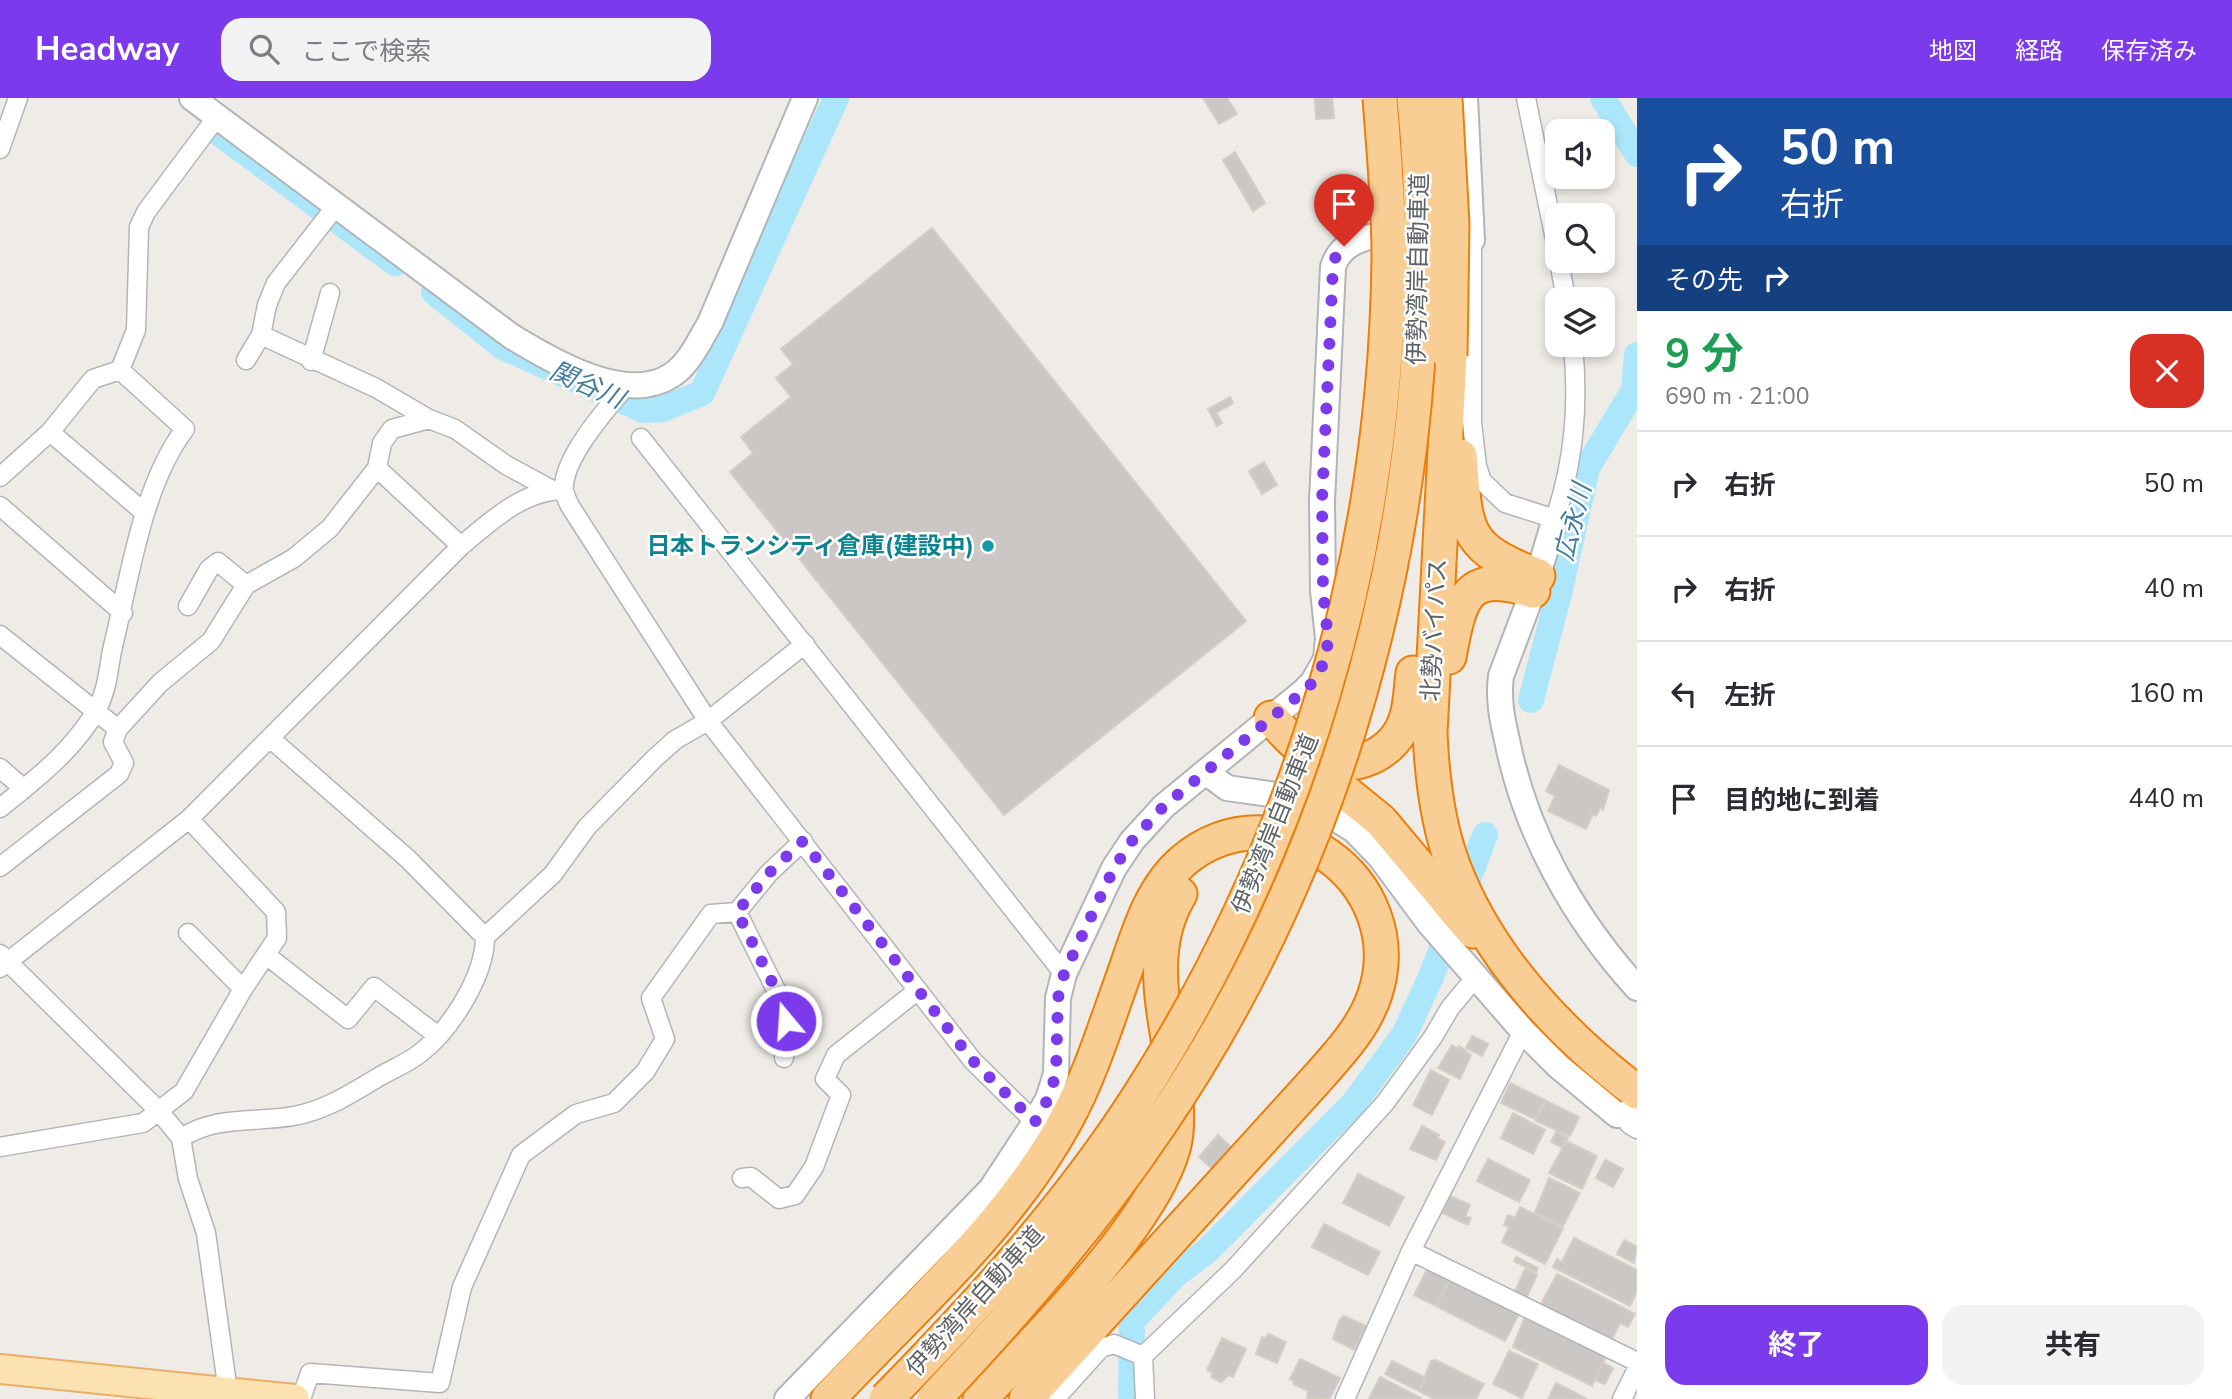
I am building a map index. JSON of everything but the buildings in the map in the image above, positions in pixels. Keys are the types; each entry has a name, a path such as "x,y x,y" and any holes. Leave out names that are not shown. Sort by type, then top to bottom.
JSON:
{"highway":[{"name":"伊勢湾岸自動車道","path":"886,1399 1032,1240 1135,1102 1210,973 1250,893 1280,824 1321,705 1342,630 1361,547 1376,451 1389,256 1380,98"},
{"name":"伊勢湾岸自動車道","path":"934,1399 1054,1267 1160,1125 1245,978 1281,905 1330,783 1354,716 1372,650 1393,555 1409,456 1419,348 1423,253 1414,98"},
{"name":"北勢バイパス","path":"1445,98 1452,224 1450,356 1430,733 1437,802 1448,869"},
{"path":"1450,356 1469,525 1475,537 1493,557 1535,584"},
{"path":"1271,718 1291,739 1314,757 1345,764 1374,757 1395,741 1410,702 1434,467 1446,408"},
{"path":"1535,584 1488,583 1471,590 1460,606 1442,701 1439,738 1448,869 1465,928 1517,975 1632,1104"},
{"path":"1271,718 1312,764 1381,821 1448,869"},
{"path":"828,1399 995,1222 1050,1147 1083,1085 1146,913 1169,876 1198,851 1242,835 1286,836 1323,851 1354,879 1376,918 1382,956 1375,993 1367,1013 1345,1046 1026,1399"},
{"path":"980,1399 1114,1249 1153,1194 1172,1151 1176,1124 1174,1076 1160,980 1163,935 1169,914 1180,894 1195,878 1232,857 1274,853 1316,867 1346,895 1363,930 1364,972 1350,1013 1335,1037 1005,1399"}],"main road":[{"path":"0,1369 295,1399"}],"street":[{"path":"0,149 18,98"},
{"path":"192,98 330,214 511,336 565,368 619,395"},
{"path":"237,1395 206,1233 188,1180 181,1138 159,1111 3,961 189,819 461,545 512,506 558,490 578,449 619,395 672,375 690,358 710,323 805,98"},
{"path":"1465,98 1472,240 1472,423 1477,466 1482,481 1505,503 1555,519"},
{"path":"1527,98 1548,203"},
{"path":"0,477 50,432 93,379 120,370 136,330 139,227 146,212 216,118"},
{"path":"246,360 261,335 267,304 276,283 330,214"},
{"path":"787,1399 991,1189 1035,1122 1048,1099 1056,1074 1058,998 1064,974 1114,868 1132,841 1164,806 1313,682 1326,659 1328,638 1323,591 1322,500 1333,267 1336,255 1355,239 1369,236 1472,240"},
{"path":"311,360 330,293"},
{"path":"261,335 376,388 429,419 455,429 506,465 558,490 659,639 708,721 973,1061 1035,1122"},
{"path":"1573,357 1576,424 1568,480 1499,688 1510,754 1529,815 1556,875 1592,932 1637,988"},
{"path":"0,808 64,754 95,711 107,685 111,653 145,513 170,449 185,429 120,370"},
{"path":"0,867 119,774 124,763 113,742 118,729 160,683 211,641 246,585 294,558 330,528 377,468 382,443 392,429 429,419"},
{"path":"50,432 145,513"},
{"path":"641,438 1064,974"},
{"path":"377,468 461,545"},
{"path":"0,506 122,613"},
{"path":"188,606 209,569 218,562 246,585"},
{"path":"0,635 118,729"},
{"path":"485,937 553,874 587,827 655,758 675,740 708,721 805,644"},
{"path":"181,1138 196,1128 223,1120 294,1116 335,1103 418,1055 453,1021 485,954 485,937 408,859 271,739"},
{"path":"0,768 24,789"},
{"path":"1206,772 1227,788 1294,798 1341,819 1380,857 1429,923 1465,928 1475,978 1523,1031 1607,1109 1632,1104"},
{"path":"0,1147 144,1123 184,1091 276,938 276,912 189,819"},
{"path":"301,1399 310,1373 440,1383 462,1287 520,1156 576,1114 614,1103 645,1072 665,1039 651,998 710,914 737,912 769,873 803,841"},
{"path":"737,912 782,1002 786,1021 784,1058"},
{"path":"188,933 243,989"},
{"path":"265,955 348,1019 374,987 438,1035"},
{"path":"1145,1399 1143,1356 1233,1270 1385,1103 1450,1008 1475,978"},
{"path":"741,1178 751,1177 779,1199 795,1195 814,1167 841,1095 825,1079 836,1055 918,990"},
{"path":"1345,1399 1411,1251 1523,1031"},
{"path":"1411,1251 1637,1362"},
{"path":"1055,1399 1101,1348 1114,1344 1143,1356"},
{"path":"1622,1399 1637,1369"}],"waterway":[{"name":"関谷川","path":"434,292 503,347 643,410 663,409 702,393 836,98"},
{"path":"1603,98 1637,154"},
{"name":"関谷川","path":"219,133 395,263"},
{"name":"広永川","path":"1531,700 1559,594 1587,468 1634,390 1637,355"},
{"path":"1131,1399 1132,1321 1175,1275 1207,1251 1354,1103 1404,1035 1431,977 1485,835"}],"place":[{"name":"日本トランシティ倉庫(建設中)","path":"988,546"}],"route":[{"path":"786,1021 782,1002 737,912 769,873 803,841 973,1061 1035,1122 1048,1099 1056,1074 1058,998 1064,974 1114,868 1132,841 1164,806 1304,691 1320,672 1326,659 1328,638 1323,591 1322,500 1333,267 1336,255 1344,246"}]}
